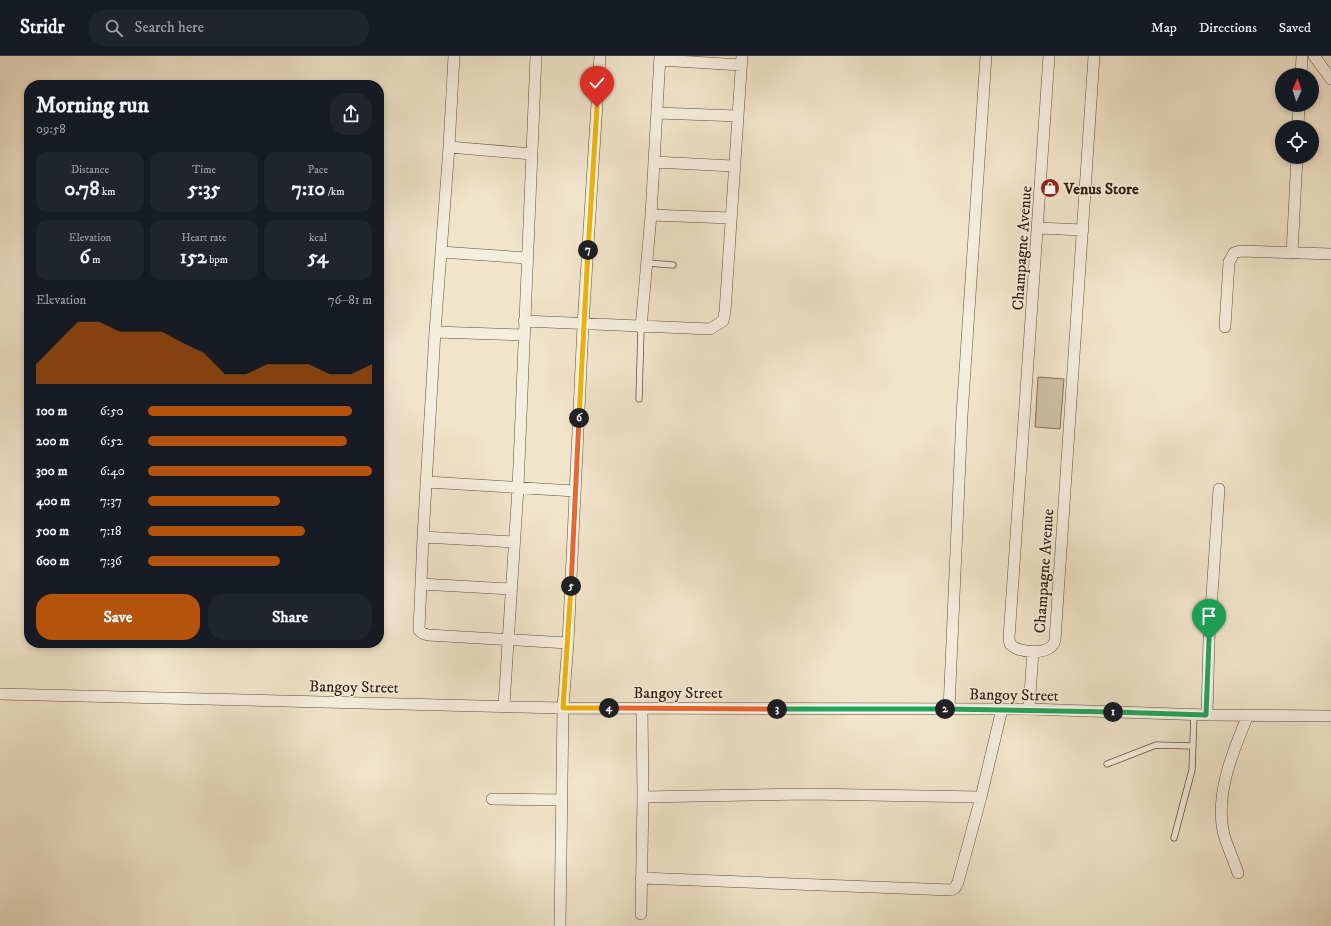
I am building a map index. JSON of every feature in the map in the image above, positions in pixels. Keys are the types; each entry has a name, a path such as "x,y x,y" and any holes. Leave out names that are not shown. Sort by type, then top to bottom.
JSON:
{"street":[{"path":"454,56 449,147 435,332 418,626 422,633 568,643"},
{"path":"504,705 518,488 523,335 536,56"},
{"path":"560,926 563,708 568,643 584,325 600,56"},
{"path":"949,709 962,414 986,56"},
{"name":"Champagne Avenue","path":"1049,56 1009,638 1010,644 1016,649 1033,651 1052,648 1055,640 1094,56"},
{"path":"1301,68 1302,56"},
{"path":"1314,56 1331,78"},
{"path":"524,321 641,328 710,330 723,321 725,312 730,218 742,61 660,58 648,263 641,328"},
{"path":"657,113 738,116"},
{"path":"449,147 532,154"},
{"path":"654,162 734,166"},
{"path":"1292,253 1297,164"},
{"path":"651,215 730,218"},
{"path":"1038,228 1083,230"},
{"path":"1225,327 1229,262 1234,253 1240,251 1331,254"},
{"path":"441,252 527,258"},
{"path":"435,332 523,335"},
{"path":"427,482 575,492"},
{"path":"1206,715 1209,640 1219,489"},
{"path":"423,537 514,542"},
{"path":"421,584 512,589"},
{"path":"1028,709 1033,651"},
{"name":"Bangoy Street","path":"0,694 504,705 563,708 1028,709 1206,715 1331,716"},
{"path":"641,914 643,796 642,708"},
{"path":"642,878 951,890 955,888 958,882 981,797 1002,709"},
{"path":"1238,873 1224,835 1222,811 1224,792 1233,754 1248,715"},
{"path":"643,796 809,794 981,797"},
{"path":"492,799 562,800"}],"lane":[{"path":"648,263 672,265"},
{"path":"639,399 641,328"},
{"path":"1174,838 1191,777 1194,714"},
{"path":"1107,764 1156,745 1193,746"}],"shaded area":[{"path":"1038,377 1064,379 1060,429 1035,427"}],"place":[{"name":"Venus Store","path":"1050,188"}],"route":[{"path":"597,107 584,325 568,643 563,708 1028,709 1206,715 1209,640"}]}
